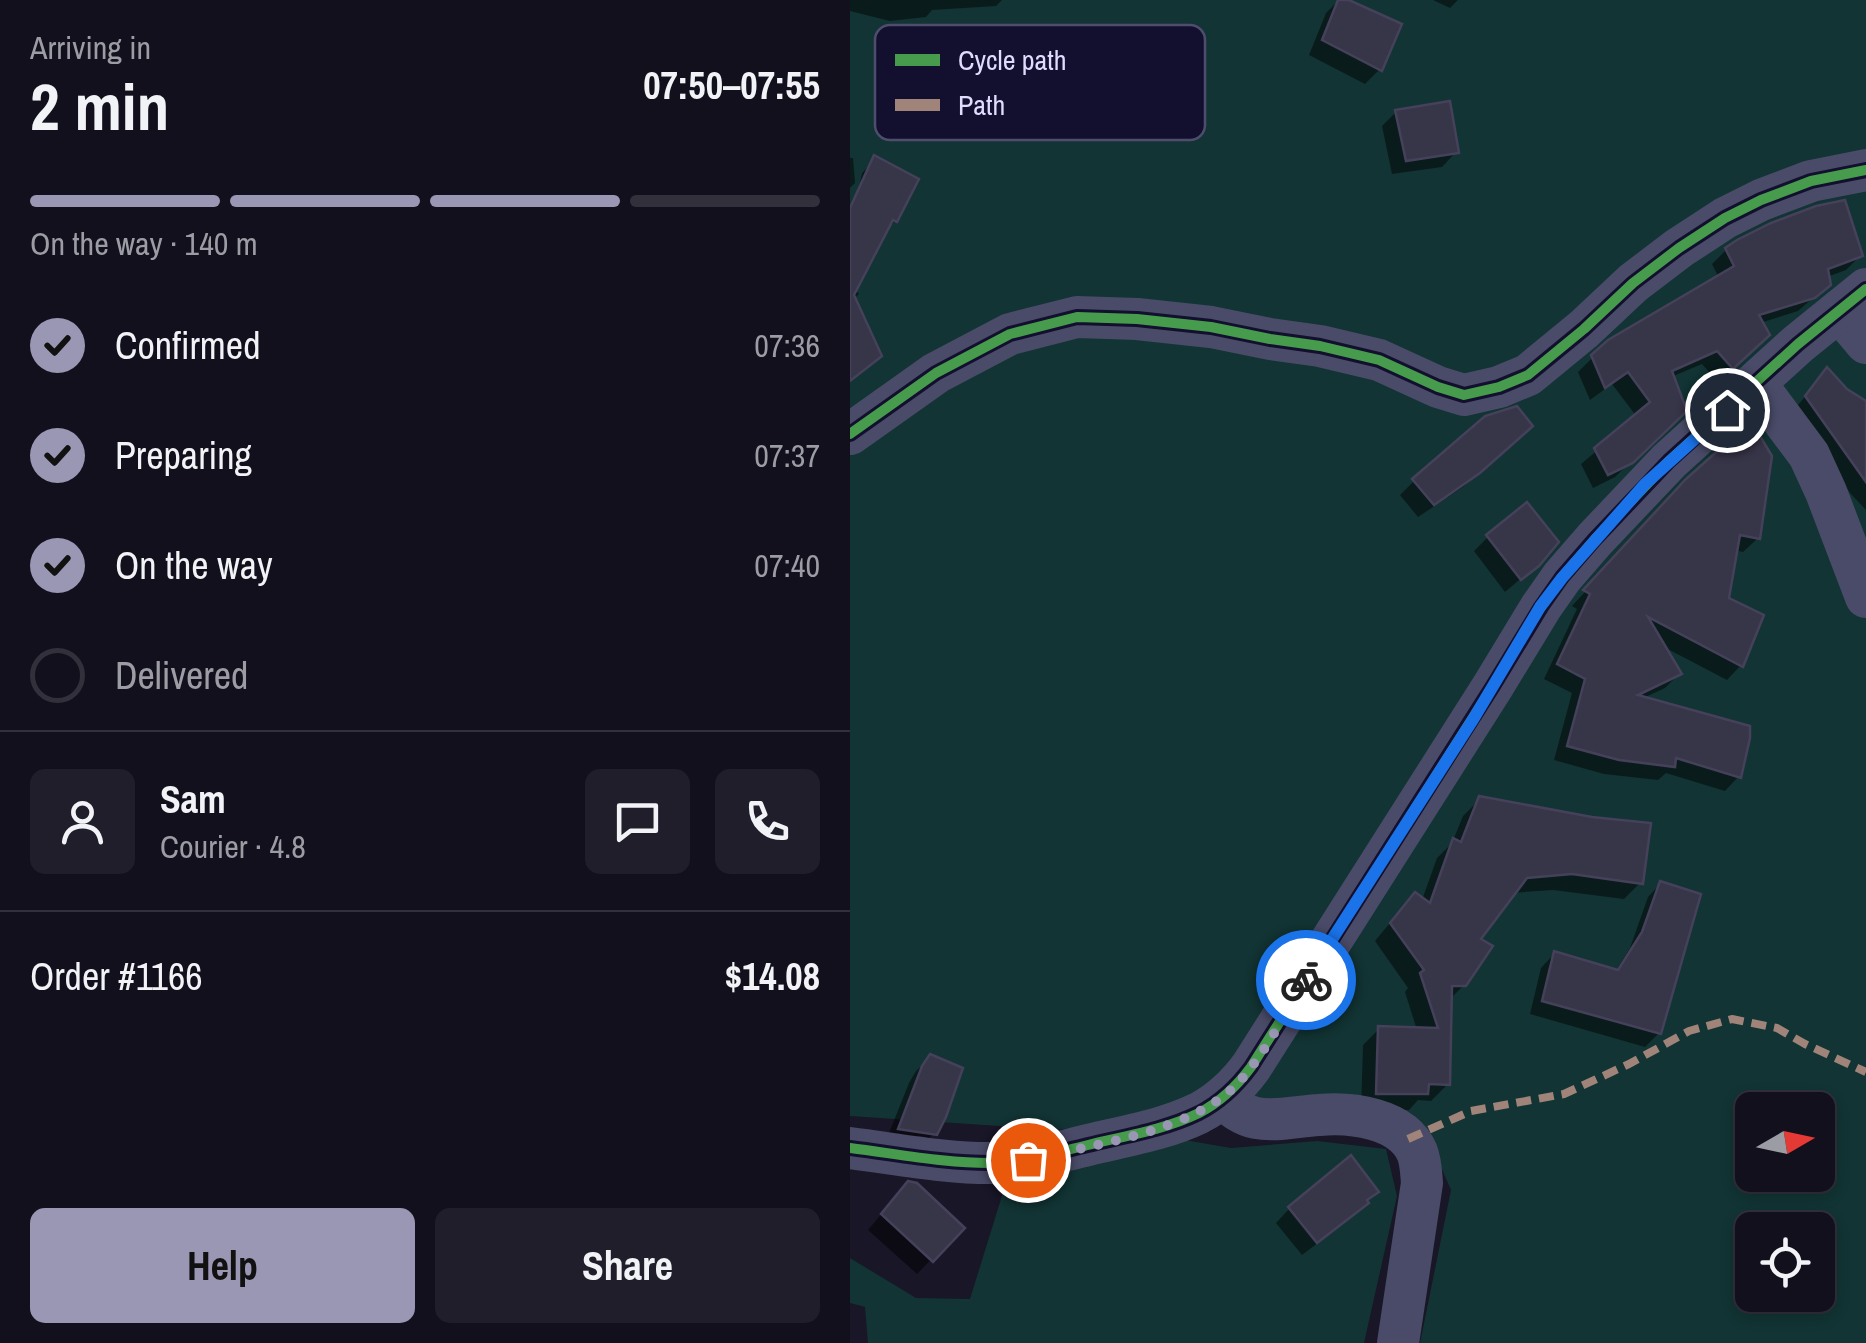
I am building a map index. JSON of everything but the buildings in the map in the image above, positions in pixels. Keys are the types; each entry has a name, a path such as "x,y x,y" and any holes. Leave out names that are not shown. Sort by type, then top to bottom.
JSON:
{"street":[{"path":"850,434 936,373 1010,334 1077,317 1192,325 1320,346 1379,360 1464,395 1499,387 1528,375 1633,283 1725,218 1760,200 1811,182 1866,170"},
{"path":"850,1148 972,1162 1028,1160 1166,1126 1222,1098 1251,1067 1540,607 1562,578 1645,484 1798,344 1857,314"},
{"path":"1756,384 1808,455 1866,598"},
{"path":"1222,1098 1234,1109 1258,1119 1334,1114 1372,1119 1408,1138 1421,1165 1422,1183 1398,1343"}],"green space":[{"path":"850,0 1866,0 1866,1343 1420,1343 1451,1190 1422,1124 1263,1103 1057,1130 850,1116"},
{"path":"1179,1139 1231,1148 1317,1141 1386,1149 1397,1196 1364,1343 868,1343 865,1307 850,1303 850,1258 916,1298 970,1299 1005,1186"}],"marked path":[{"path":"1408,1139 1471,1111 1564,1094 1689,1031 1732,1019 1777,1028 1866,1072"}],"cycle path":[{"path":"850,434 936,373 1010,334 1077,317 1211,327 1320,346 1379,360 1464,395 1499,387 1528,375 1633,283 1725,218 1811,181 1866,170"},
{"path":"850,1148 960,1162 1019,1161 1158,1128 1186,1119 1221,1099 1251,1067 1562,577 1669,461 1798,344 1866,289"}],"way so far":[{"path":"1028,1160 1166,1126 1222,1098 1251,1067 1306,980"}],"route":[{"path":"1306,980 1474,718 1540,607 1645,484 1727,410"}]}
